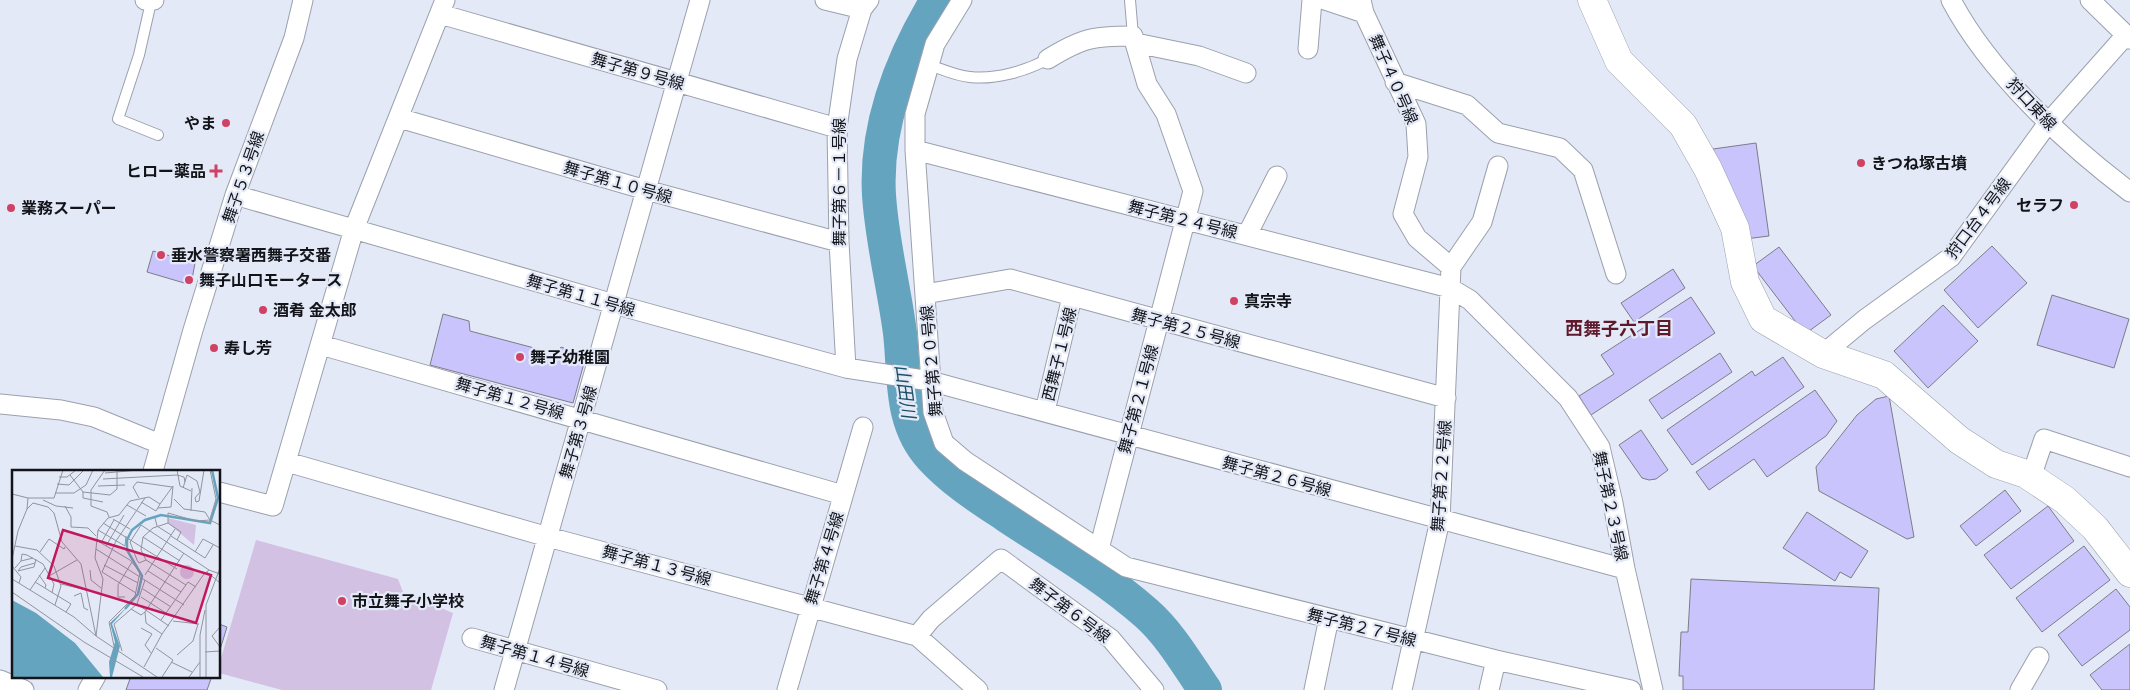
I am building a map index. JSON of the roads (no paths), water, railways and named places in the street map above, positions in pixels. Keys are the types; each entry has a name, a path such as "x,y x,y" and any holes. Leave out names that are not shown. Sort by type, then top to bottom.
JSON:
{"main road":[{"path":"1592,0 1619,61 1683,125 1708,169 1735,228 1745,282 1763,319 1823,354 1884,375 1959,440 1996,464 2031,477 2065,500 2089,523 2130,573"}],"street":[{"name":"舞子５３号線","path":"153,470 235,195 294,38 302,0"},
{"name":"舞子第３号線","path":"504,690 700,0"},
{"path":"825,0 865,5"},
{"name":"舞子第２０号線","path":"962,0 935,44 915,114 915,150 933,412 944,443 965,461 1098,549"},
{"path":"1308,49 1312,0"},
{"path":"1325,0 1362,6"},
{"name":"狩口東線","path":"1951,0 1992,61 2048,123 2130,192"},
{"path":"2090,0 2128,37"},
{"name":"舞子第６－１号線","path":"846,368 839,242 836,128 847,58 865,5"},
{"name":"舞子４０号線","path":"1362,6 1395,82 1416,124 1418,156 1404,214 1417,238 1451,267"},
{"name":"舞子第９号線","path":"443,7 677,82 836,128"},
{"path":"220,492 273,506 354,229 443,7"},
{"path":"1048,59 1072,45 1097,36 1134,39 1199,56 1246,73"},
{"name":"狩口台４号線","path":"1823,354 1951,257 2048,123 2128,37"},
{"name":"舞子第２１号線","path":"1098,549 1160,321 1193,190 1166,114 1147,84 1134,39"},
{"path":"1395,82 1467,105 1498,132 1560,148 1583,170 1616,274"},
{"name":"舞子第１０号線","path":"399,118 646,190 839,242"},
{"name":"舞子第２４号線","path":"915,150 1450,288"},
{"path":"1450,288 1451,267 1482,222 1498,166"},
{"path":"1247,235 1277,176"},
{"name":"舞子第１１号線","path":"235,195 614,304 846,368 930,381"},
{"name":"舞子第２５号線","path":"925,294 1010,279 1446,398"},
{"name":"舞子第２２号線","path":"1402,690 1440,520 1450,288"},
{"name":"舞子第２３号線","path":"1450,288 1470,300 1568,398 1600,447 1613,503 1624,569 1653,690"},
{"name":"西舞子１号線","path":"1045,411 1072,297"},
{"name":"舞子第１２号線","path":"321,345 582,418 843,495"},
{"name":"舞子第２６号線","path":"930,381 1624,569"},
{"path":"0,404 61,410 94,417 160,444"},
{"name":"舞子第４号線","path":"787,690 863,427"},
{"path":"2031,477 2044,439 2130,467"},
{"name":"舞子第１３号線","path":"287,462 548,537 917,636"},
{"name":"舞子第２７号線","path":"1098,549 1126,567 1496,660 1576,685 1630,690"},
{"name":"舞子第６号線","path":"917,636 931,619 1000,559 1111,639 1154,690"},
{"path":"1314,690 1329,618"},
{"path":"917,636 978,690"},
{"name":"舞子第１４号線","path":"472,638 516,652 657,690"},
{"path":"2020,690 2039,657"},
{"path":"1489,690 1496,660"},
{"path":"88,690 95,678"},
{"path":"0,680 24,690"}],"lane":[{"path":"1130,0 1134,39"},
{"path":"150,1 139,55 118,119 158,135"},
{"path":"929,66 969,77 994,76 1030,69 1048,59"}],"waterway":[{"name":"山田川","path":"937,0 913,45 893,93 881,144 879,169 879,195 883,230 900,333 905,398 913,429 931,457 958,482 1096,574 1130,599 1155,621 1205,690"}],"place":[{"name":"やま","path":"226,123"},
{"name":"きつね塚古墳","path":"1861,163"},
{"name":"ヒロー薬品","path":"216,171"},
{"name":"セラフ","path":"2074,205"},
{"name":"業務スーパー","path":"11,208"},
{"name":"垂水警察署西舞子交番","path":"161,255"},
{"name":"舞子山口モータース","path":"189,280"},
{"name":"真宗寺","path":"1234,301"},
{"name":"酒肴 金太郎","path":"263,310"},
{"name":"寿し芳","path":"214,348"},
{"name":"舞子幼稚園","path":"520,357"},
{"name":"市立舞子小学校","path":"342,601"}],"district":[{"name":"西舞子六丁目","path":"1619,328"}]}
